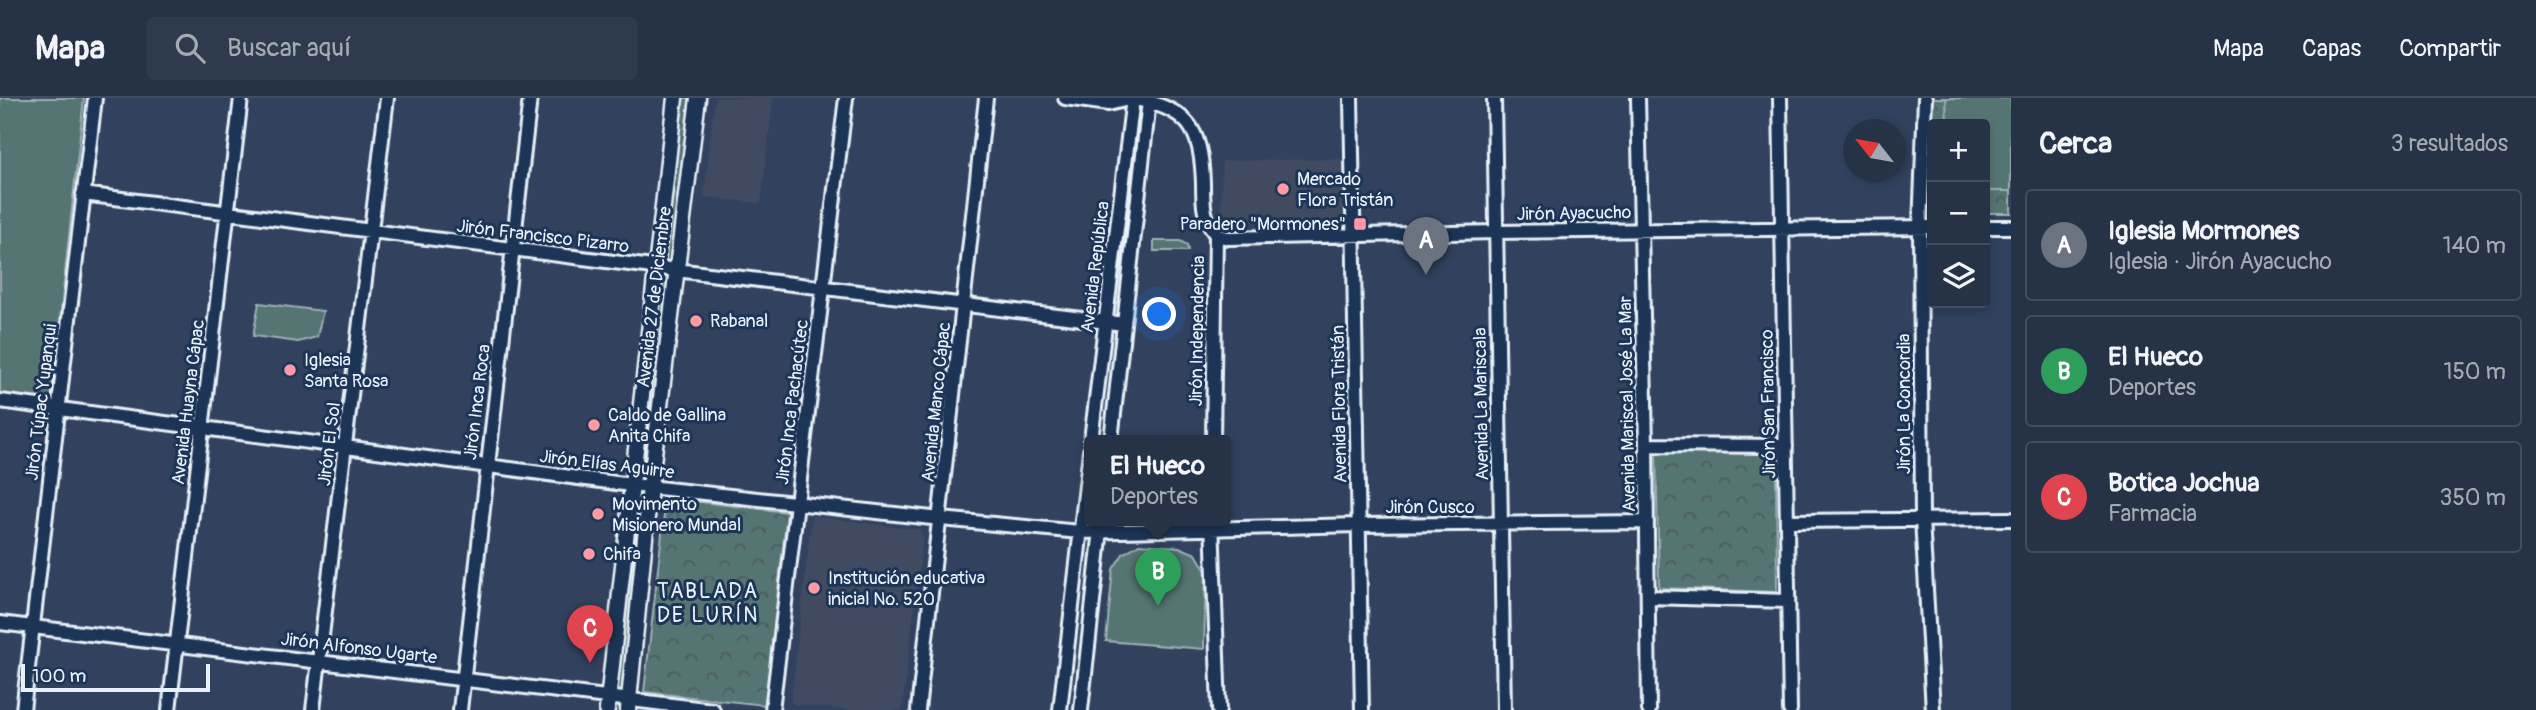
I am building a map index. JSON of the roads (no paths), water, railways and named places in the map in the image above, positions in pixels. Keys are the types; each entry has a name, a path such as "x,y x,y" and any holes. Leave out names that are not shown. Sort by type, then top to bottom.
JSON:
{"street":[{"name":"Jirón Túpac Yupanqui","path":"23,710 95,98"},
{"name":"Avenida Huayna Cápac","path":"169,710 241,98"},
{"name":"Jirón El Sol","path":"313,710 387,98"},
{"name":"Jirón Inca Roca","path":"460,710 530,98"},
{"name":"Avenida 27 de Diciembre","path":"607,703 675,98"},
{"name":"Avenida 27 de Diciembre","path":"628,705 650,487 698,98"},
{"name":"Jirón Inca Pachacútec","path":"772,710 846,98"},
{"name":"Avenida Manco Cápac","path":"918,710 986,98"},
{"path":"1065,98 1108,104 1132,98"},
{"name":"Jirón Independencia","path":"1132,98 1177,113 1195,135 1202,159 1204,213 1216,234 1213,435"},
{"name":"Avenida República","path":"1092,435 1132,98"},
{"name":"Avenida Flora Tristán","path":"1351,98 1362,710"},
{"name":"Avenida La Mariscala","path":"1494,98 1504,710"},
{"name":"Avenida Mariscal José La Mar","path":"1638,98 1649,710"},
{"name":"Jirón San Francisco","path":"1780,98 1790,710"},
{"name":"Jirón La Concordia","path":"1925,98 1922,519 1933,710"},
{"name":"Avenida República","path":"1112,435 1149,102"},
{"name":"Jirón Francisco Pizarro","path":"83,194 657,268 1124,324"},
{"path":"1990,227 2011,227"},
{"name":"Jirón Ayacucho","path":"1216,234 1229,238 1496,232 1926,228"},
{"name":"Jirón Elías Aguirre","path":"0,401 631,485 1080,532 1102,526"},
{"path":"1646,445 1786,446"},
{"path":"1060,710 1084,500"},
{"path":"1787,521 2011,519"},
{"name":"Jirón Cusco","path":"1231,524 1501,525 1647,522"},
{"path":"1081,710 1102,526"},
{"path":"1212,526 1219,710"},
{"path":"1648,597 1788,601"},
{"name":"Jirón Alfonso Ugarte","path":"0,623 462,678 607,703 713,710"}],"place":[{"name":"Mercado Flora Tristán","path":"1283,189"},
{"name":"Paradero \"Mormones\"","path":"1360,224"},
{"name":"Iglesia Mormones","path":"1426,275"},
{"name":"Rabanal","path":"696,321"},
{"name":"Iglesia Santa Rosa","path":"290,370"},
{"name":"Caldo de Gallina Anita Chifa","path":"594,425"},
{"name":"Movimento Misionero Mundal","path":"598,514"},
{"name":"Chifa","path":"589,554"},
{"name":"Institución educativa inicial No. 520","path":"814,588"},
{"name":"El Hueco","path":"1158,606"},
{"name":"Botica Jochua","path":"590,663"}],"district":[{"name":"TABLADA DE LURÍN","path":"708,603"}]}
